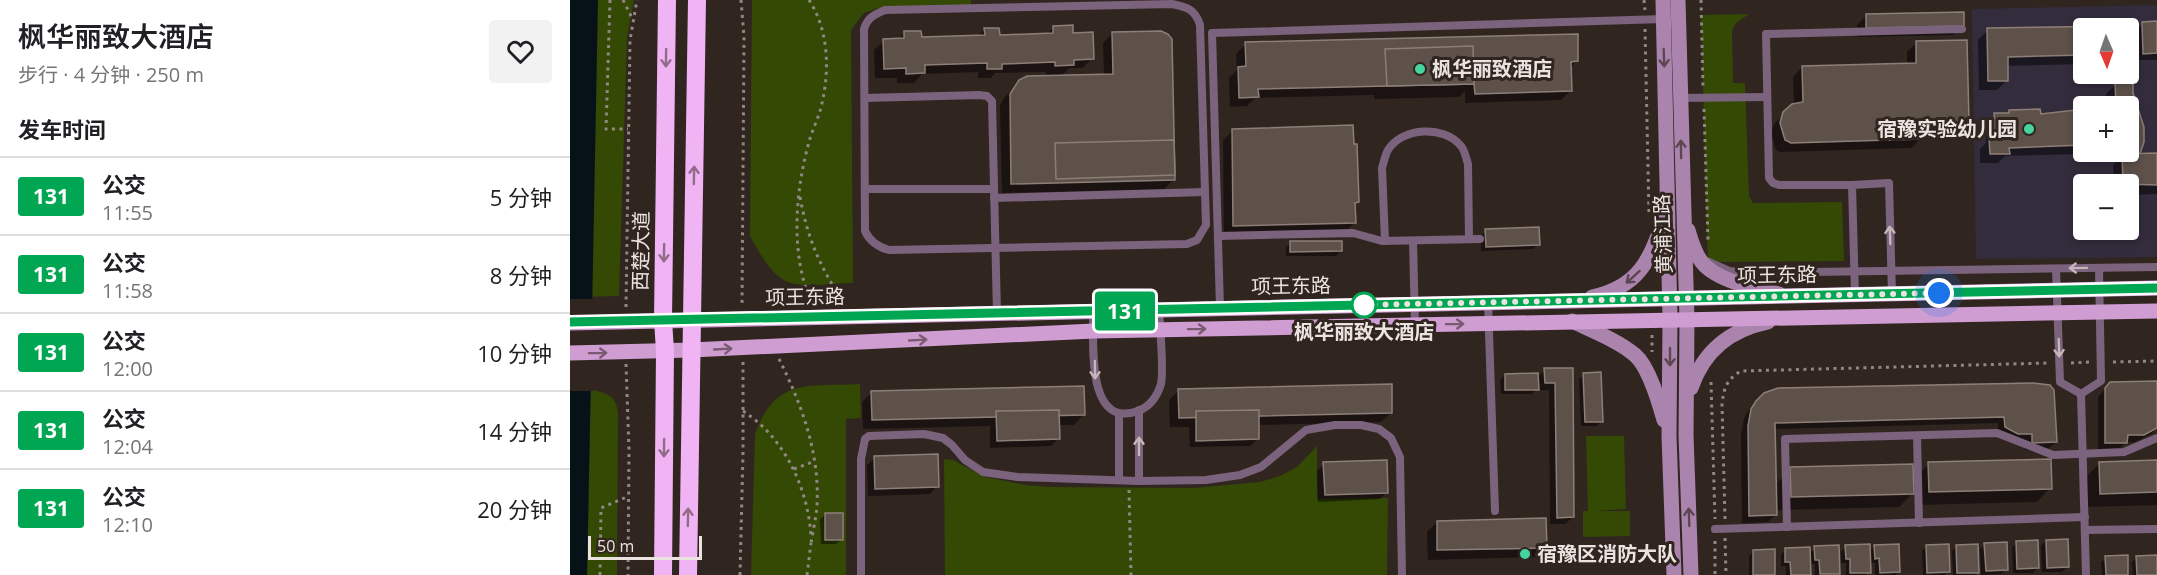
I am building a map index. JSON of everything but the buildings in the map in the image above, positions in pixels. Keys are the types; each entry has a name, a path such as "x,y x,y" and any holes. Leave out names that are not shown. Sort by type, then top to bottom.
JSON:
{"highway":[{"name":"西楚大道","path":"663,575 667,0"},
{"path":"688,575 697,0"}],"main road":[{"name":"项王东路","path":"570,322 2157,288"},
{"name":"项王东路","path":"570,353 742,348 1094,331 2157,311"}],"street":[{"name":"黄浦江路","path":"1663,0 1663,19 1673,98"},
{"name":"黄浦江路","path":"1674,575 1669,298 1675,207 1673,98 1678,0"},
{"name":"黄浦江路","path":"1675,207 1687,320 1686,435 1691,575"},
{"path":"1675,207 1695,251 1708,269 1744,286 1788,296"},
{"path":"1573,300 1610,293 1627,283 1642,268 1675,207"},
{"path":"1686,435 1690,390 1697,370 1710,352 1726,338 1750,326 1787,318"},
{"path":"1572,321 1607,338 1636,356 1656,392 1670,436"}],"lane":[{"path":"1161,4 1183,6 1197,15 1200,25 1206,225 1197,240 1186,244 889,250 881,248 869,239 865,231 865,189 864,29 867,21 873,15 885,10 1161,4"},
{"path":"1220,308 1212,33 1663,19"},
{"path":"1892,294 1889,183 1773,183 1769,178 1766,34 1962,29"},
{"path":"865,98 987,96 992,101 997,314"},
{"path":"1673,98 1767,97"},
{"path":"1385,241 1382,168 1385,157 1395,141 1407,135 1424,132 1443,134 1453,139 1464,152 1468,164 1469,239"},
{"path":"1852,184 1855,294"},
{"path":"865,189 994,194 1205,192"},
{"path":"1218,237 1353,233 1385,241 1480,238"},
{"path":"1413,241 1415,324"},
{"path":"1708,262 1729,271 1749,273 2157,267"},
{"path":"2081,394 2101,381 2099,268"},
{"path":"2056,269 2060,382 2081,394"},
{"path":"1488,302 1495,511"},
{"path":"1094,311 1095,381 1100,397 1109,408 1119,413 1146,408 1157,395 1161,382 1159,310"},
{"path":"2081,394 2086,575"},
{"path":"1134,481 1139,411"},
{"path":"1119,413 1119,480"},
{"path":"861,575 861,459 865,440 869,436 924,434 943,438 965,460 983,472 1018,477 1134,481 1206,480 1240,475 1261,467 1306,430 1335,425 1361,425 1379,429 1391,438 1400,457 1402,575"},
{"path":"1786,527 1785,439 1997,433 2053,455 2124,452 2157,438"},
{"path":"1917,435 1919,523"},
{"path":"1715,529 2085,518"},
{"path":"2085,530 2157,528"}],"path":[{"path":"610,0 606,129 628,129"},
{"path":"623,0 633,20"},
{"path":"626,321 630,40 637,0"},
{"path":"741,0 744,38 742,320"},
{"path":"809,0 822,32 827,75 820,111 809,143 799,195 797,230 799,260 807,294 818,318"},
{"path":"799,195 805,224 823,271 854,317"},
{"path":"773,346 792,383 802,410 815,461 817,507 807,575"},
{"path":"740,575 742,348"},
{"path":"625,352 629,496 628,575"},
{"path":"1726,575 1722,404 1729,378 1741,371 2157,361"},
{"path":"743,411 753,417 770,434 794,469 810,515 811,543"},
{"path":"794,469 815,461"},
{"path":"1131,575 1134,481"},
{"path":"600,575 602,508 629,496"}],"shaded area":[{"path":"570,0 598,0 587,575 570,575"},
{"name":"宿豫实验幼儿园","path":"2157,5 2157,257 1976,259 1972,9"}],"green space":[{"path":"570,0 634,0 627,38 619,296 570,297"},
{"path":"752,0 971,0 971,6 879,8 864,13 851,30 853,283 808,285 790,283 778,276 769,266 750,236"},
{"path":"1749,14 1736,23 1732,30 1733,83 1745,83 1749,196 1753,203 1842,202 1844,261 1708,262 1701,15"},
{"path":"860,384 861,418 846,419 846,575 751,575 755,434 763,416 783,394 796,389 809,386"},
{"path":"591,389 612,398 618,412 617,575 587,575"},
{"path":"1586,436 1624,436 1626,509 1595,511 1630,511 1630,536 1583,537 1583,511 1588,511"},
{"path":"1317,446 1317,499 1388,498 1387,575 945,575 944,459 953,460 985,477 1025,485 1193,488 1260,482 1280,476 1297,467"}],"pier":[{"path":"570,299 596,299 594,391 570,391"}],"bus line":[{"name":"131","path":"570,322 2157,288"}],"place":[{"name":"枫华丽致酒店","path":"1420,69"},
{"name":"宿豫实验幼儿园","path":"2029,129"},
{"name":"枫华丽致大酒店","path":"1364,305"},
{"name":"宿豫区消防大队","path":"1525,554"}],"route":[{"path":"1364,305 1939,293"}]}
